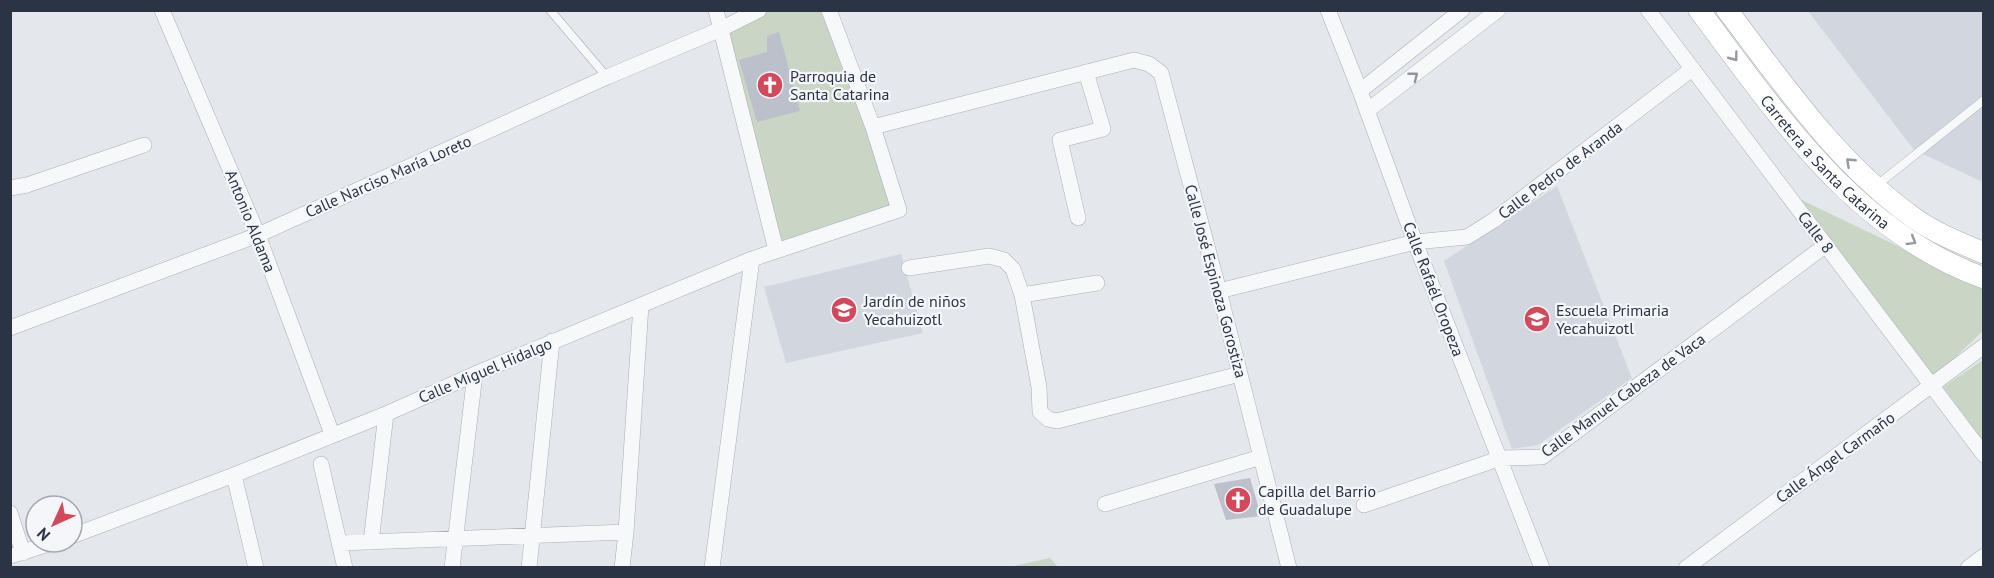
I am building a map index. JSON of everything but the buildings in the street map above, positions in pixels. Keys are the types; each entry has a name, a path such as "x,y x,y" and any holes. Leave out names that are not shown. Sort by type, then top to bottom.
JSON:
{"main road":[{"name":"Carretera a Santa Catarina","path":"1699,10 1795,137 1843,188 1865,208 1904,236 1983,278"},
{"name":"Carretera a Santa Catarina","path":"1727,10 1812,123 1845,158 1915,218 1983,254"}],"street":[{"name":"Antonio Aldama","path":"162,10 258,235 332,434"},
{"path":"716,10 776,250"},
{"name":"Calle Narciso María Loreto","path":"10,328 258,235 759,10"},
{"path":"830,10 873,127"},
{"name":"Calle Rafaél Oropeza","path":"1328,10 1415,242 1542,567"},
{"path":"1360,91 1462,10"},
{"path":"1367,111 1498,10"},
{"name":"Calle 8","path":"1648,10 1983,454"},
{"name":"Calle José Espinoza Gorostiza","path":"873,127 1134,60 1149,64 1161,73 1289,567"},
{"name":"Calle Pedro de Aranda","path":"1219,291 1415,242 1467,237 1494,220 1692,69"},
{"path":"1078,218 1060,140 1103,129 1086,72"},
{"name":"Calle Miguel Hidalgo","path":"84,531 386,414 552,341 752,259 899,210 873,127"},
{"path":"10,188 27,185 144,146"},
{"name":"Calle Manuel Cabeza de Vaca","path":"1364,505 1501,458 1542,457 1826,245"},
{"path":"909,268 989,256 1004,260 1013,269 1022,295 1039,387 1040,412 1048,419 1056,421 1240,374"},
{"path":"712,567 752,259"},
{"path":"1022,295 1097,283"},
{"path":"622,567 641,305"},
{"path":"529,567 552,341"},
{"name":"Calle Ángel Carmaño","path":"1686,567 1983,346"},
{"path":"452,567 475,374"},
{"path":"370,542 386,414"},
{"path":"1105,504 1261,457"},
{"path":"321,464 345,567"},
{"path":"234,475 256,567"},
{"path":"10,513 17,554"},
{"path":"340,543 626,532"},
{"path":"1968,567 1983,556"}],"lane":[{"path":"550,10 607,77"},
{"path":"1876,186 1983,100"}],"shaded area":[{"path":"1808,11 1983,11 1983,182 1914,150"},
{"name":"Escuela Primaria Yecahuizotl","path":"1557,186 1632,378 1538,445 1512,449 1444,261"},
{"name":"Jardín de niños Yecahuizotl","path":"901,254 923,333 786,363 764,287"}],"green space":[{"path":"756,11 825,11 898,209 784,247 717,28"},
{"path":"1787,193 1983,287 1983,331 1929,382"},
{"path":"1983,360 1983,441 1943,387"},
{"path":"1050,558 1058,567 1009,567"}],"place":[{"name":"Parroquia de Santa Catarina","path":"770,85"},
{"name":"Jardín de niños Yecahuizotl","path":"844,310"},
{"name":"Escuela Primaria Yecahuizotl","path":"1537,319"},
{"name":"Capilla del Barrio de Guadalupe","path":"1238,500"}]}
